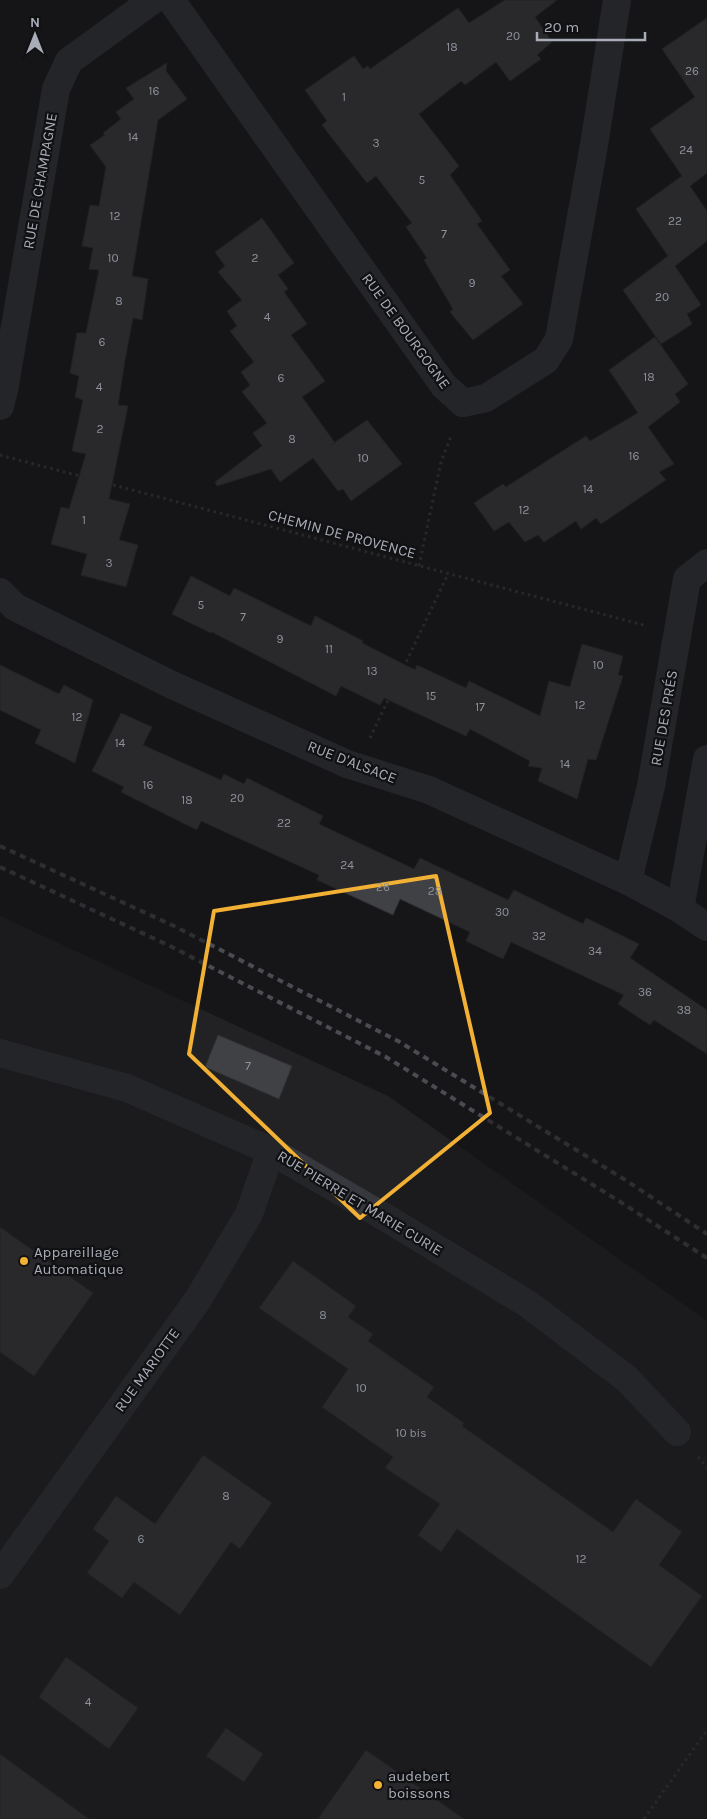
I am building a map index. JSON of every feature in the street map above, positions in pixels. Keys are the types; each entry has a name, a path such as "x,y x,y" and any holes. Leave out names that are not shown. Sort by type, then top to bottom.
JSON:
{"street":[{"name":"RUE DE CHAMPAGNE","path":"0,406 56,89 70,61 153,0"},
{"name":"RUE DE BOURGOGNE","path":"171,0 444,386 463,403 486,398 546,360 559,339 594,145 617,0"},
{"name":"RUE DES PRÉS","path":"628,881 651,786 688,580 707,563"},
{"name":"RUE D'ALSACE","path":"0,592 14,607 170,684 357,767 430,790 628,881 680,909 707,927"},
{"path":"680,909 707,759"},
{"name":"RUE PIERRE ET MARIE CURIE","path":"0,1053 127,1088 271,1151 388,1218 528,1304 628,1379 676,1432"},
{"name":"RUE MARIOTTE","path":"0,1575 197,1301 249,1214 271,1151"}],"path":[{"path":"419,566 441,462 463,403"},
{"name":"CHEMIN DE PROVENCE","path":"0,455 679,635"},
{"path":"357,767 448,574"},
{"path":"644,1819 707,1730"}],"highlighted area":[{"path":"436,876 490,1113 360,1218 189,1054 214,911"}],"shaded area":[{"path":"0,916 388,1096 707,1321 707,1819 0,1819"}],"building":[{"path":"505,0 557,0 535,17 552,42 537,55 541,59 510,81 496,62 465,85 461,81 419,114 459,166 450,175 482,221 477,224 510,270 501,276 523,304 473,340 450,312 453,309 424,260 427,258 406,227 412,223 376,176 367,183 322,125 327,121 305,90 354,56 363,69 368,66 370,69 458,8 469,23"},
{"path":"707,18 707,173 690,186 707,211 707,241 675,266 701,305 687,314 692,324 661,344 623,290 668,256 636,209 682,176 650,129 695,97 662,49"},
{"path":"167,63 166,71 187,99 158,120 132,276 148,279 142,320 133,318 125,360 118,405 128,406 109,499 130,504 119,540 138,545 126,587 81,575 87,554 51,544 61,507 69,509 86,454 72,451 83,400 75,397 79,376 70,373 77,333 86,333 99,270 89,269 93,248 82,246 90,205 99,206 106,167 90,145 105,135 103,133 121,119 116,112 134,99 126,88"},
{"path":"262,218 294,263 278,275 288,289 284,292 307,324 291,335 325,381 302,397 335,442 367,420 402,464 351,501 343,489 338,491 313,458 280,482 271,469 217,486 215,482 262,446 253,433 267,423 242,392 250,385 241,372 254,362 230,331 237,326 227,311 242,300 218,272 225,266 215,252"},
{"path":"655,337 688,384 675,394 680,402 648,427 674,464 659,472 666,480 601,524 596,518 581,529 576,521 544,542 538,535 525,542 509,522 494,531 474,503 503,484 506,487 586,436 590,441 638,413 609,370"},
{"path":"191,576 230,596 234,588 311,626 315,616 415,670 417,665 466,688 469,681 540,716 549,681 570,687 582,644 623,656 618,675 623,676 596,760 588,759 577,799 538,781 542,768 528,766 530,761 470,729 466,736 384,698 380,705 341,686 336,696 212,632 172,614"},
{"path":"0,665 59,694 64,685 93,700 75,763 35,743 41,730 0,710"},
{"path":"121,713 152,727 143,745 221,780 224,774 244,784 247,778 323,816 319,824 414,869 420,858 508,900 514,890 583,924 586,918 639,944 630,958 707,1010 707,1054 654,1020 650,1025 618,1004 624,995 511,942 503,959 466,941 470,932 400,899 393,915 317,880 319,875 201,821 197,830 121,792 124,787 92,771"},
{"path":"218,1035 292,1066 279,1099 205,1067"},
{"name":"Appareillage Automatique","path":"0,1227 93,1293 34,1376 0,1352"},
{"path":"293,1261 356,1306 348,1317 373,1334 368,1341 434,1387 427,1397 464,1423 462,1426 613,1532 636,1499 682,1532 659,1565 702,1596 651,1667 457,1529 441,1552 418,1535 440,1504 385,1468 393,1457 322,1407 348,1369 259,1308"},
{"path":"203,1455 272,1503 240,1549 231,1542 180,1615 134,1582 122,1598 87,1573 109,1541 93,1529 116,1496 155,1524"},
{"path":"66,1657 138,1708 109,1749 39,1697"},
{"path":"226,1728 263,1754 244,1782 206,1756"},
{"name":"audebert boissons","path":"366,1750 464,1819 318,1819"},
{"path":"0,1754 89,1819 0,1819"}],"railway":[{"path":"0,846 174,926 398,1041 627,1181 707,1234"},
{"path":"0,867 168,945 386,1057 619,1201 707,1258"}],"place":[{"name":"Appareillage Automatique","path":"24,1261"},
{"name":"audebert boissons","path":"378,1785"}]}
